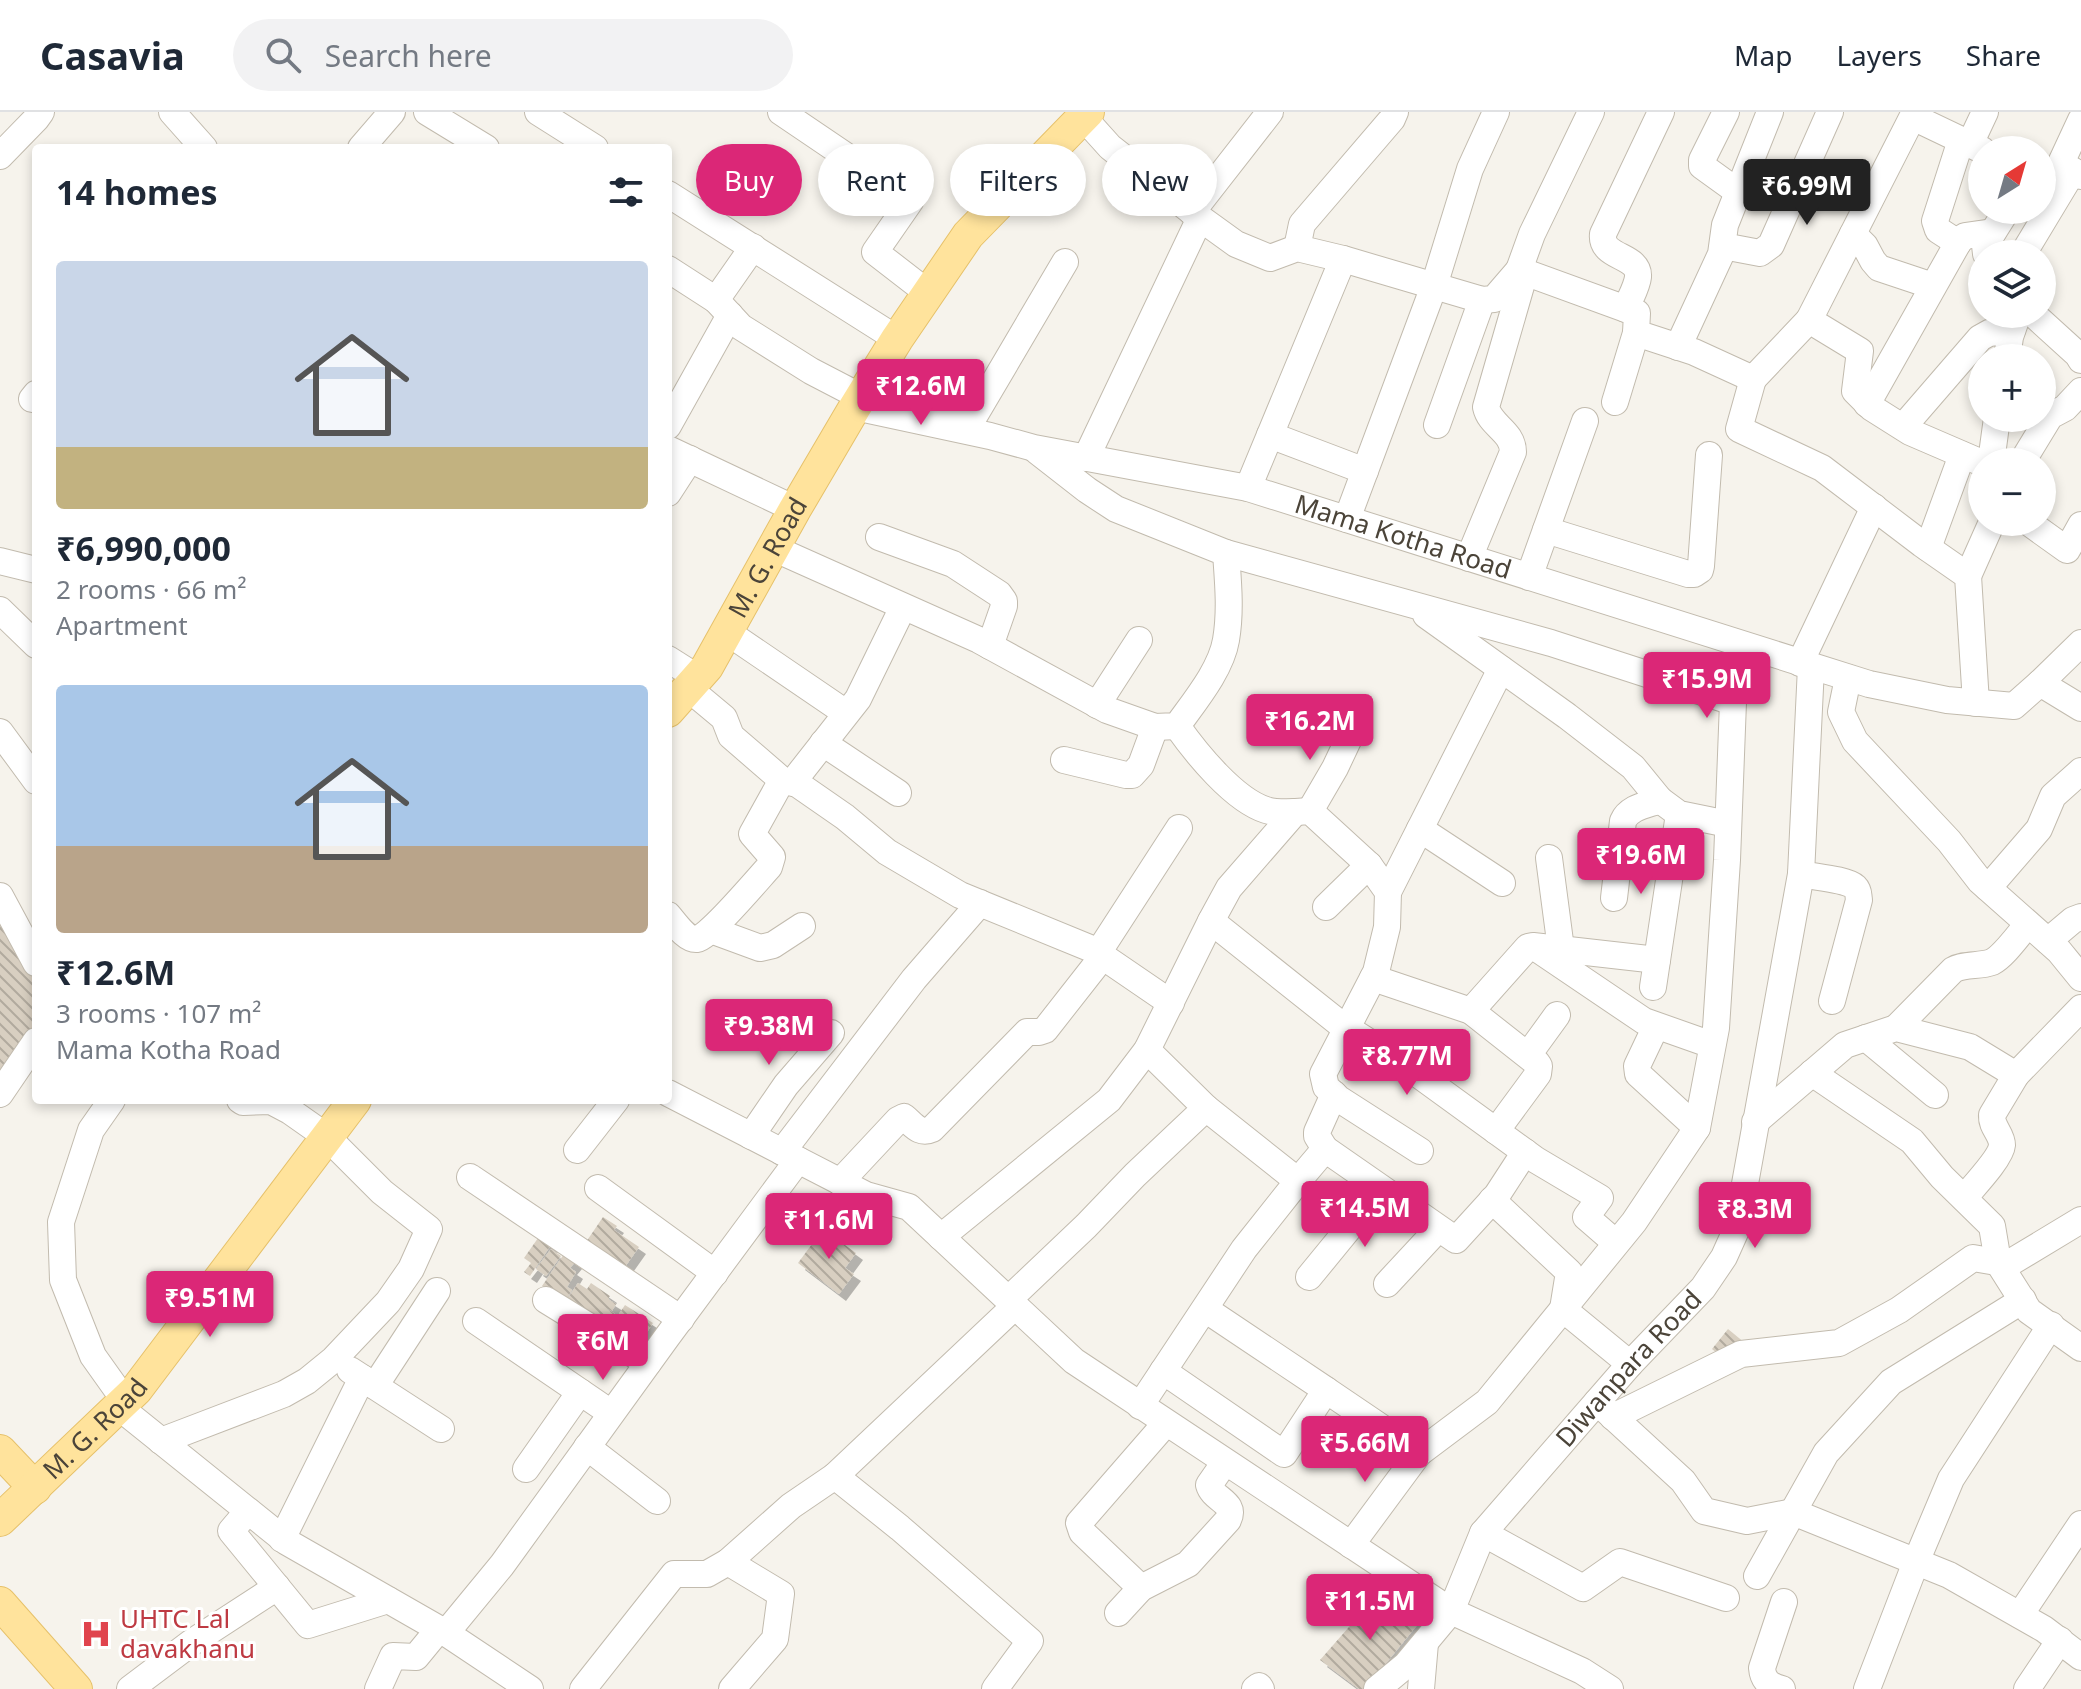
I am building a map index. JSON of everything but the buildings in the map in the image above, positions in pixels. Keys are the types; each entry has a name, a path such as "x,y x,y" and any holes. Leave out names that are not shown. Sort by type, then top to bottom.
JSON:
{"main road":[{"name":"M. G. Road","path":"685,693 707,667 864,392 968,235 1085,115"},
{"name":"M. G. Road","path":"0,1520 136,1390 352,1104"},
{"path":"0,1451 35,1488"},
{"path":"0,1603 76,1689"}],"street":[{"path":"0,156 41,112"},
{"path":"172,112 200,144"},
{"path":"364,144 392,112"},
{"path":"538,112 589,144"},
{"path":"1217,186 1270,112"},
{"path":"1297,248 1302,224 1395,112"},
{"path":"1347,519 1434,286 1470,169 1496,112"},
{"path":"1469,558 1513,452 1509,436 1487,413 1486,407 1532,234 1591,112"},
{"path":"1626,309 1638,278 1637,272 1634,265 1605,246 1603,234 1661,112"},
{"path":"1726,112 1702,160 1702,166 1738,192"},
{"path":"1678,347 1723,246 1725,225 1770,112"},
{"path":"1723,246 1760,253 1771,245 1830,112"},
{"path":"1975,136 1985,112"},
{"path":"430,113 480,144"},
{"path":"786,113 911,200 875,252 928,293"},
{"path":"1968,143 1914,114 1809,320 1753,379 1739,429 1822,468 1968,576"},
{"path":"1085,115 1108,144"},
{"path":"2030,240 2064,169 2081,123"},
{"path":"1958,243 1938,230 1935,221 1968,151"},
{"path":"672,196 897,339"},
{"path":"1086,458 1196,216"},
{"path":"1197,216 1236,244 1270,258 1297,248 1482,300 1494,299 1522,271"},
{"path":"1867,404 1958,243 1965,236 1995,232"},
{"path":"1853,234 1879,268 1933,286"},
{"path":"672,417 753,247"},
{"path":"1248,488 1343,259"},
{"path":"979,430 1065,262"},
{"path":"1522,271 1637,313 1636,333 1615,402"},
{"path":"672,272 723,307 741,327 800,363 864,392"},
{"path":"1437,425 1482,300"},
{"path":"1809,320 1860,351 1855,391 1867,404 1903,427 1968,457"},
{"path":"1903,427 1980,338 2000,328"},
{"path":"2035,328 2080,356"},
{"path":"1636,333 1753,379"},
{"path":"2031,448 2050,416 2065,408 2081,391"},
{"name":"Mama Kotha Road","path":"864,392 979,430"},
{"name":"Mama Kotha Road","path":"864,392 1034,448 1248,488 1869,684 1947,700 2014,706 2081,643"},
{"path":"1529,577 1585,421"},
{"path":"1270,435 1365,471"},
{"path":"1034,448 1116,509 1226,553 1551,643 1733,702 1716,1028 1697,1128 1634,1222 1487,1402 1419,1453 1351,1545"},
{"path":"672,479 679,454 795,509"},
{"path":"1546,530 1694,574 1701,566 1709,455"},
{"path":"1928,548 1968,467"},
{"path":"1805,665 1874,507"},
{"path":"2048,536 2067,550 2081,525"},
{"path":"1976,703 1968,576 1986,536"},
{"path":"879,537 953,564 999,594 1004,606 990,646"},
{"path":"773,548 990,646 1097,705 1166,726 1245,799 1267,811 1302,812 1369,865 1388,892"},
{"path":"1064,760 1132,775 1166,726 1208,683 1226,642 1229,592 1226,553"},
{"path":"0,561 32,569"},
{"path":"1410,604 1633,767 1670,807 1653,987"},
{"path":"672,919 693,939 699,939 769,867 772,857 752,834 787,782 823,743 863,688 903,607"},
{"path":"0,610 32,641"},
{"path":"727,632 846,713"},
{"path":"1097,705 1139,640"},
{"name":"Diwanpara Road","path":"1377,1689 1406,1665 1451,1611 1483,1533 1605,1409 1630,1364 1703,1288 1724,1257 1737,1228 1801,874 1805,665"},
{"path":"672,667 685,693 724,718 731,736 787,782 845,817 887,852 960,895 1092,949 1171,1003"},
{"path":"1420,1151 1334,1094 1326,1087 1323,1074 1376,972 1387,927 1388,892 1501,669"},
{"path":"1848,678 1841,712 1855,741 1949,841 1980,881 2059,951 2081,978"},
{"path":"2040,683 2081,708"},
{"path":"0,732 32,776"},
{"path":"941,1237 1109,1100 1147,1050 1229,888 1302,812 1335,768 1351,734"},
{"path":"823,743 898,793"},
{"path":"1988,888 2039,829 2053,796 2081,771"},
{"path":"1614,898 1623,821 1630,811 1670,807 1728,824"},
{"path":"840,1182 898,1120 904,1117 918,1130 926,1132 932,1129 1027,1032 1045,1030 1100,955 1179,828"},
{"path":"1420,829 1502,883"},
{"path":"1549,858 1561,949"},
{"path":"1326,907 1369,865"},
{"path":"1801,874 1847,883 1858,892 1859,900 1832,1001"},
{"path":"0,896 32,956"},
{"path":"378,1689 393,1656 416,1657 502,1565 715,1273 790,1156 914,979 980,903"},
{"path":"2048,941 2081,917"},
{"path":"1211,921 1346,1027 1408,1067 1525,1152 1600,1198 1586,1217 1616,1243"},
{"path":"1755,1122 1845,1045 1896,1028 1953,970 1963,965 1992,962 1999,957 2028,924"},
{"path":"711,930 760,948 773,945 802,926"},
{"path":"1533,946 1633,1014 1656,1026 1712,1045"},
{"path":"1471,1011 1524,949 1533,946 1657,960"},
{"path":"1373,978 1471,1011 1539,1066 1538,1074 1496,1131"},
{"path":"1964,1198 2000,1152 2001,1141 1991,1122 1992,1115 2016,1075 2081,1008"},
{"path":"1528,1055 1557,1015"},
{"path":"1656,1026 1637,1066 1638,1074 1697,1128"},
{"path":"1896,1028 1970,1047 2016,1075"},
{"path":"751,1136 786,1085 831,1033"},
{"path":"1866,1038 1935,1095"},
{"path":"0,1094 32,1047"},
{"path":"1147,1050 1206,1108 1298,1181"},
{"path":"1812,1073 1912,1141 1942,1177 1992,1226 1998,1262 2029,1311 2081,1348"},
{"path":"1334,1094 1317,1132 1325,1149 1456,1240 1492,1200 1525,1152"},
{"path":"672,1095 866,1195 909,1207 1074,1361 1451,1611 1582,1671 1610,1689"},
{"path":"109,1104 91,1130 61,1222 63,1280 93,1356 122,1404 161,1441 282,1539 443,1631 530,1689"},
{"path":"161,1441 284,1394 307,1381 334,1359 388,1302 411,1269 429,1229 382,1192 327,1137 277,1104"},
{"path":"577,1150 613,1104"},
{"path":"583,1689 674,1574 707,1574 728,1562 791,1506 835,1476 1012,1303 1135,1175 1206,1108"},
{"path":"1140,1406 1244,1249 1325,1149"},
{"path":"470,1177 681,1319"},
{"path":"598,1188 715,1273"},
{"path":"1309,1277 1381,1189"},
{"path":"1492,1200 1569,1272 1563,1309"},
{"path":"2081,1220 2008,1264 1973,1258 1899,1310 1839,1343 1741,1354 1605,1409 1683,1481 1704,1511 1747,1521 1793,1512 1949,1575 2044,1629 2081,1657"},
{"path":"1387,1284 1438,1229"},
{"path":"282,1539 369,1382 437,1291"},
{"path":"546,1300 648,1363"},
{"path":"1757,1576 1826,1453 1891,1382 2023,1300"},
{"path":"1205,1309 1419,1453"},
{"path":"1563,1309 1630,1364"},
{"path":"476,1321 611,1413"},
{"path":"1867,1689 1951,1479 2051,1325"},
{"path":"334,1359 441,1429"},
{"path":"1163,1371 1284,1454 1326,1390"},
{"path":"526,1469 580,1392"},
{"path":"1141,1588 1082,1532 1079,1523 1166,1423"},
{"path":"587,1447 657,1501"},
{"path":"1118,1613 1141,1588 1188,1564 1228,1520 1231,1514 1228,1505 1212,1493 1209,1485 1225,1462"},
{"path":"835,1476 1030,1641 995,1689"},
{"path":"248,1511 231,1531 308,1625 388,1600"},
{"path":"2020,1615 2081,1524"},
{"path":"1483,1533 1583,1588 1620,1562 1726,1598"},
{"path":"728,1562 781,1594 775,1639 732,1689"},
{"path":"130,1689 191,1643 277,1587"},
{"path":"1782,1689 1767,1683 1762,1668 1784,1602"},
{"path":"2027,1689 2060,1640"},
{"path":"1421,1689 1425,1643"},
{"path":"1255,1689 1259,1686 1261,1689"}],"place":[{"name":"UHTC Lal davakhanu","path":"96,1634"}]}
